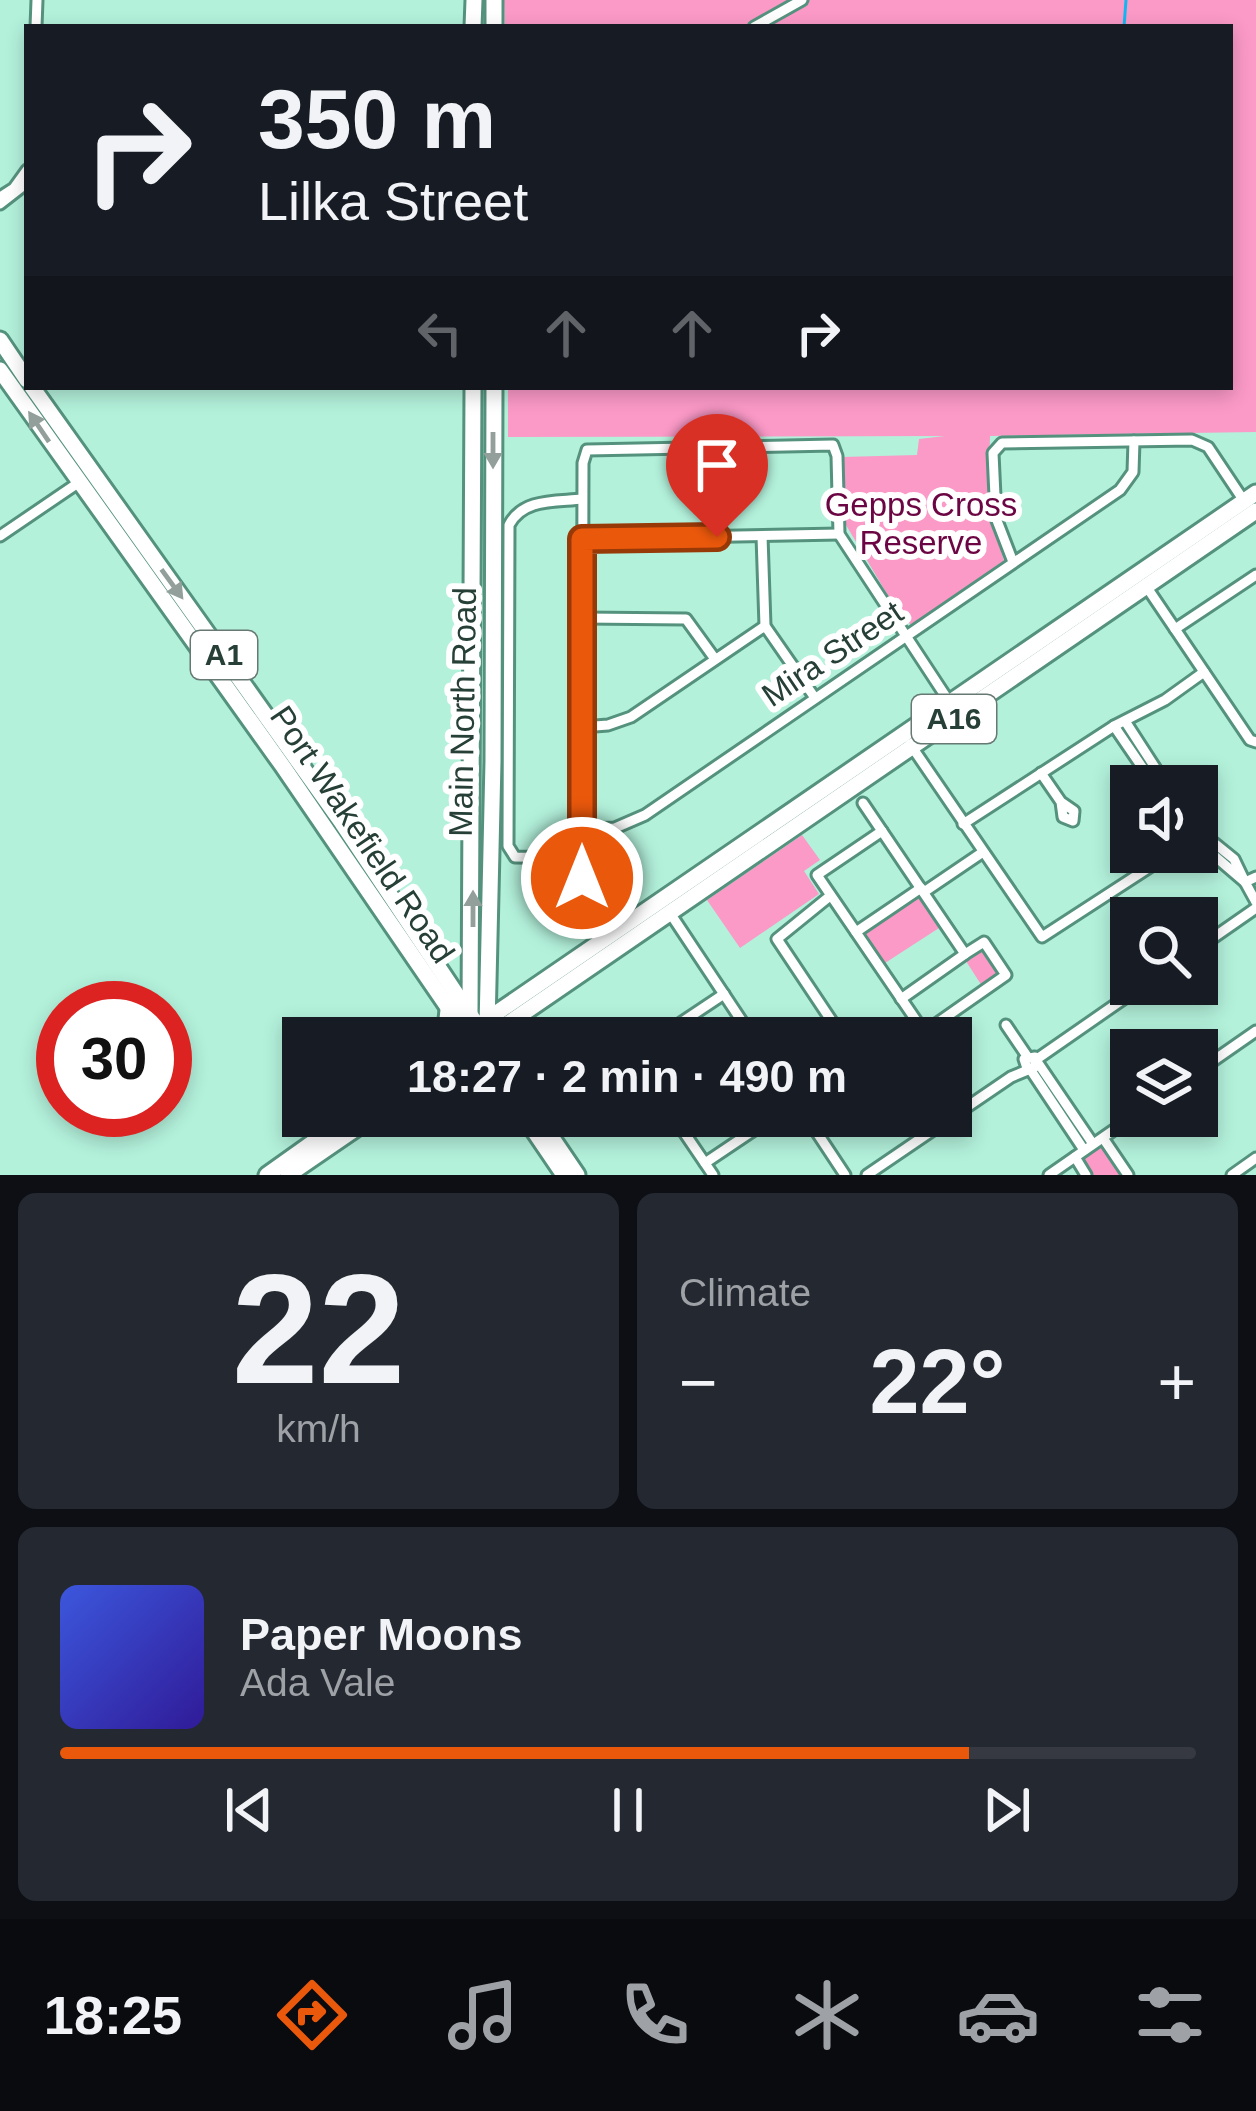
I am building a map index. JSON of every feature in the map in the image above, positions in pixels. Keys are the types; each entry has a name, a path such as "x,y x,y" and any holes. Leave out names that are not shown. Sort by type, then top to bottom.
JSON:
{"highway":[{"name":"Port Wakefield Road","path":"0,340 24,374"},
{"name":"Port Wakefield Road","path":"0,370 78,483 233,682"},
{"name":"Port Wakefield Road","path":"35,390 468,1017"},
{"name":"Main North Road","path":"473,390 482,846"},
{"name":"Main North Road","path":"478,1017 494,390"},
{"path":"76,451 82,471 78,483 102,490"},
{"name":"A16","path":"495,1017 613,933 666,907 1253,507"},
{"name":"Port Wakefield Road","path":"371,881 448,1010 457,1017"},
{"name":"A16","path":"502,1017 632,939 666,907"},
{"path":"614,951 613,933 632,939"},
{"path":"450,985 481,978 506,997 520,997"},
{"path":"447,1017 448,1010"},
{"path":"267,1175 305,1164 330,1137"},
{"path":"288,1175 344,1137"},
{"path":"545,1137 564,1175"},
{"path":"550,1137 577,1175"}],"street":[{"path":"759,24 802,0"},
{"path":"0,201 24,174"},
{"name":"Mira Street","path":"583,829 628,824 1128,483 1134,441"},
{"path":"1013,562 994,506 993,453 1002,443 1202,443 1253,507"},
{"path":"613,933 587,893 581,858 583,463 587,450 825,444 836,450 839,534 954,710"},
{"path":"0,536 78,483"},
{"path":"581,858 509,853 508,525 526,507 583,500"},
{"path":"582,539 839,534"},
{"path":"762,536 765,626 815,698"},
{"path":"1175,629 1256,574"},
{"path":"1142,580 1250,740 1256,742"},
{"path":"583,618 686,619 715,659"},
{"path":"582,727 631,717 765,626"},
{"path":"963,824 1204,672"},
{"path":"1120,723 1143,765"},
{"path":"1120,723 1151,765"},
{"path":"908,741 1042,937 1141,873"},
{"path":"1041,773 1061,802"},
{"path":"863,803 965,954"},
{"path":"882,831 817,875 910,1017"},
{"path":"1218,848 1251,879 1256,905 1218,933"},
{"path":"856,932 982,851"},
{"path":"829,1017 777,939 830,896"},
{"path":"666,907 739,1017"},
{"path":"901,999 984,943 1006,975 946,1017"},
{"path":"690,1017 724,994"},
{"path":"867,1175 1114,1005"},
{"path":"1006,1025 1089,1147 1128,1175"},
{"path":"1218,1057 1256,1031"},
{"path":"1048,1175 1110,1133"},
{"path":"687,1137 713,1175"},
{"path":"705,1163 744,1137"},
{"path":"820,1137 845,1175"},
{"path":"1086,1175 1089,1147"},
{"path":"1232,1175 1256,1159"}],"green space":[{"name":"Gepps Cross Reserve","path":"504,0 1256,0 1256,432 990,436 988,507 1004,561 912,625 902,619 846,525 842,457 917,455 919,439 945,436 508,437 508,390 1233,390 1233,24 505,24"},
{"path":"802,835 820,860 804,871 819,894 740,948 707,900"},
{"path":"919,897 939,928 885,963 865,933"},
{"path":"983,945 1002,973 982,986 964,958"},
{"path":"1101,1143 1124,1175 1091,1175 1080,1159"}],"waterway":[{"path":"1124,24 1126,0"}],"route":[{"path":"582,878 582,539 717,537"}]}
